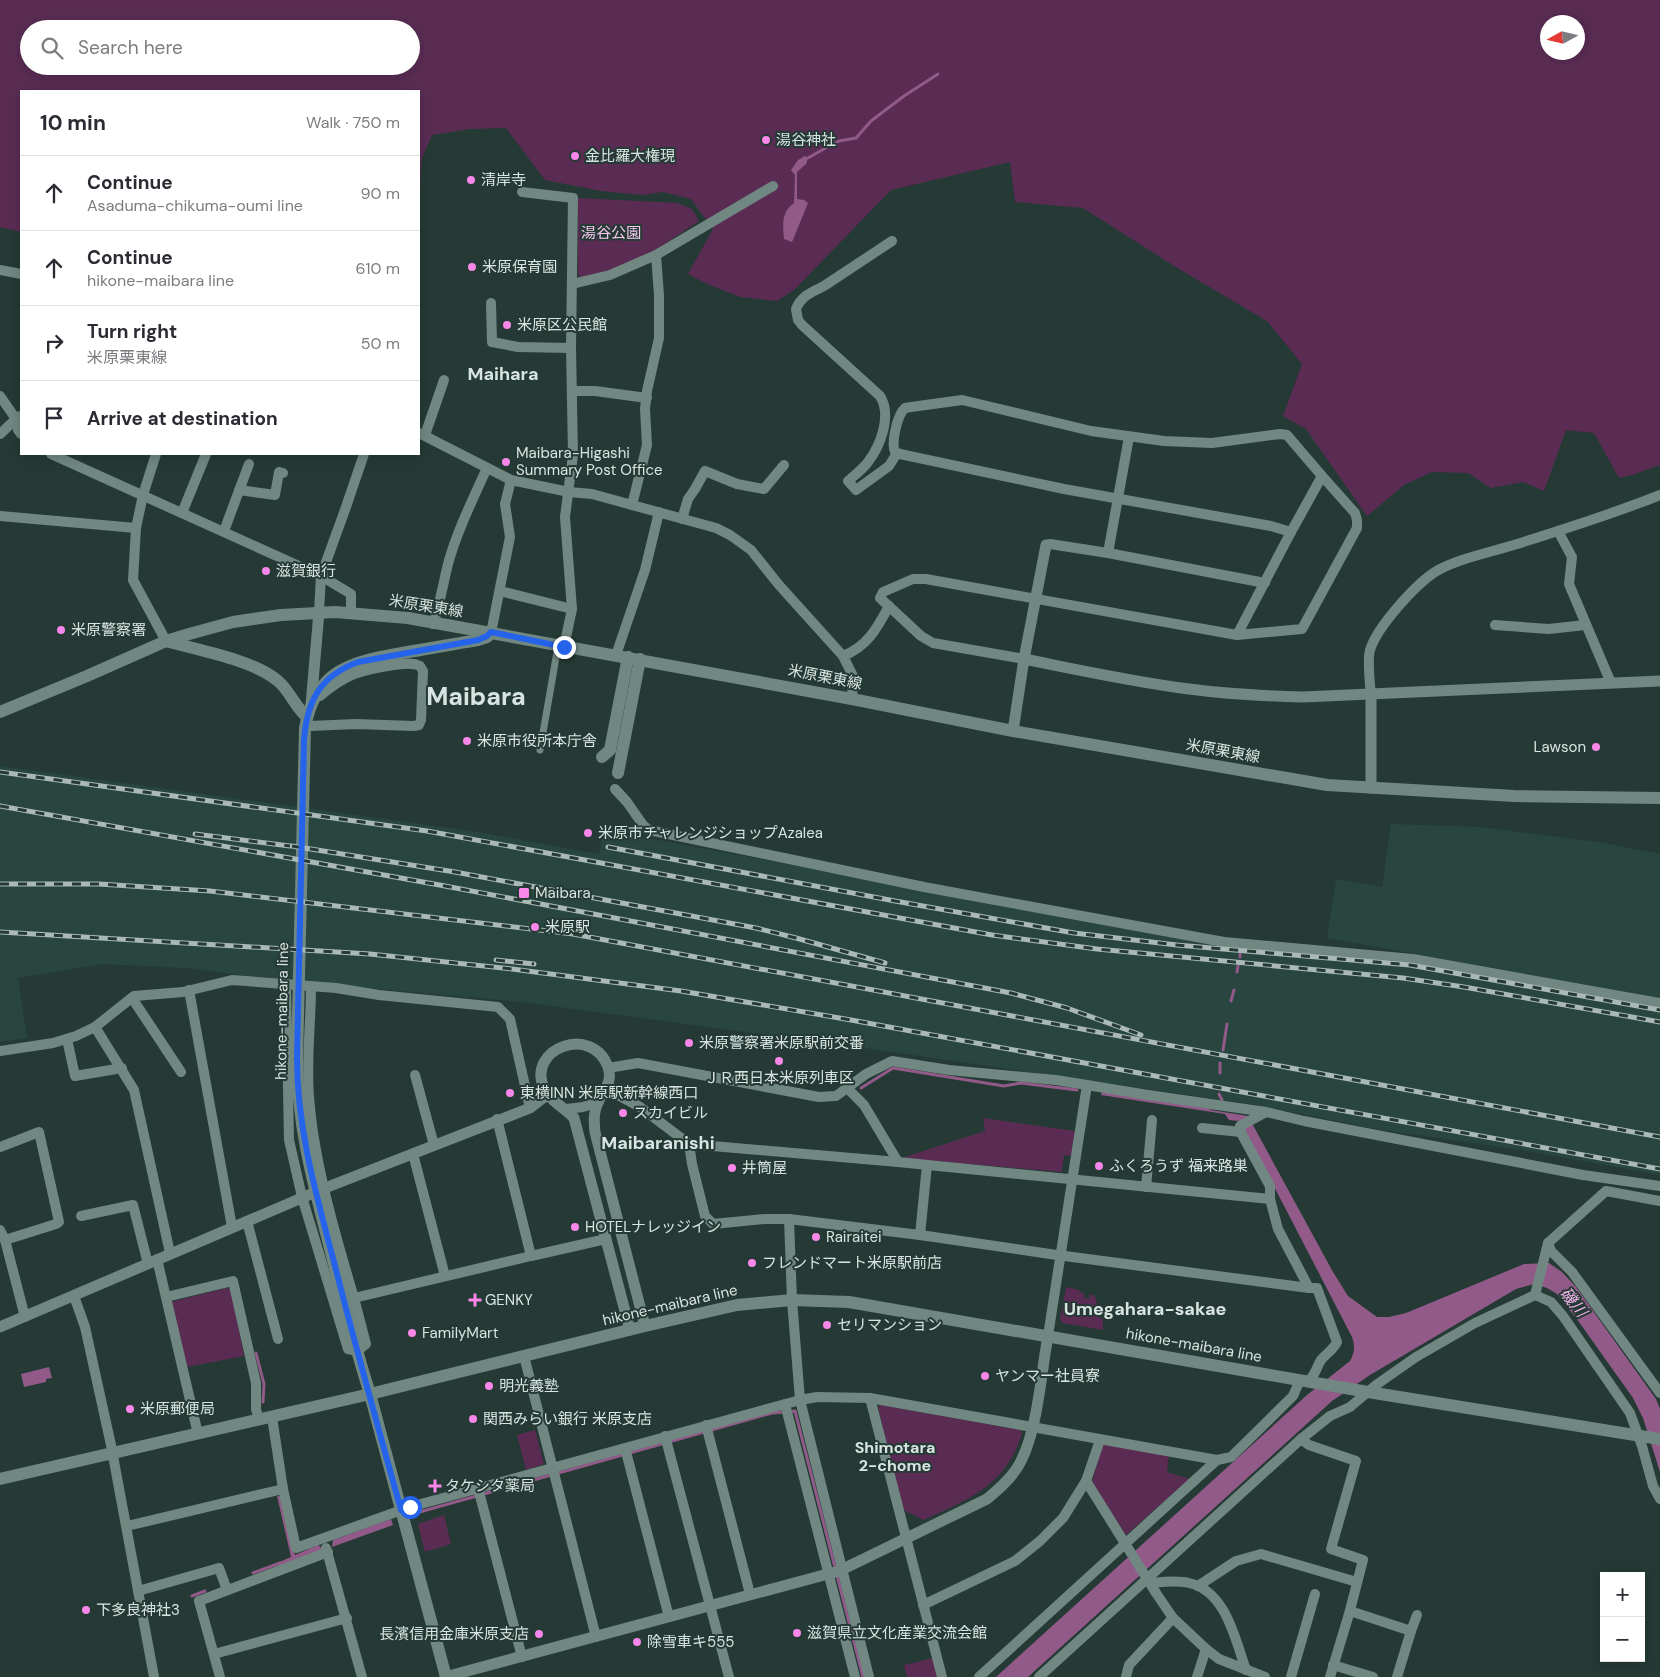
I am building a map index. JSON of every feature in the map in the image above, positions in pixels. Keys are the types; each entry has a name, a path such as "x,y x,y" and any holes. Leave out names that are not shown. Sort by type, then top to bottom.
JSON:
{"main road":[{"name":"米原栗東線","path":"0,712 166,641 234,622 280,615 352,612 408,618 433,624 491,632 1013,731 1327,785 1514,796 1660,798"},
{"name":"hikone-maibara line","path":"491,632 478,640 370,659 347,666 328,678 315,695 304,740 297,1080 305,1147 370,1394 738,1305 792,1300 849,1302 1364,1391 1660,1439"},
{"path":"166,641 258,668 277,680 290,694 309,721"},
{"path":"602,757 610,750 628,657"},
{"path":"618,773 628,657"},
{"path":"0,1479 370,1394 445,1677"}],"street":[{"path":"572,284 610,275 656,254 773,186"},
{"path":"522,192 573,198 571,348 573,455 565,517 572,609 561,646 540,750"},
{"path":"892,241 803,298 796,310 798,320 802,325 884,401 886,416 878,445 868,463 848,481 856,490 889,466 896,453"},
{"path":"632,505 647,445 645,409 659,338 659,295 656,254"},
{"path":"0,270 20,274"},
{"path":"491,303 492,342 518,347 571,348"},
{"path":"444,380 422,434 512,480 569,492 592,494 716,528 730,535 751,550 779,585 843,656 852,676 852,699"},
{"path":"572,391 595,391 647,398"},
{"path":"0,396 18,417 18,430 20,433"},
{"path":"896,453 893,447 902,411 912,407 954,400 962,400 1090,431 1164,442 1212,443 1275,434 1287,435 1355,513 1357,520 1357,528 1302,630 1237,635 918,578 883,592 880,598 921,636 933,643 1139,682 1226,693 1303,697 1660,681"},
{"path":"0,434 18,417"},
{"path":"1108,553 1129,437"},
{"path":"896,453 1064,489 1271,526 1291,532"},
{"path":"53,455 320,576 351,594 352,612"},
{"path":"156,455 142,495 136,528 133,580 166,641"},
{"path":"182,512 206,455"},
{"path":"306,783 320,576 364,455"},
{"path":"224,531 249,464"},
{"path":"682,518 688,499 705,471 737,484 764,489 784,466"},
{"path":"433,624 440,603 448,564 487,468"},
{"path":"239,490 275,495 279,472 283,473"},
{"path":"1237,635 1322,476"},
{"path":"491,632 510,537 505,504 512,480"},
{"path":"1371,788 1369,652 1375,636 1420,583 1436,571 1455,563 1558,531 1660,495"},
{"path":"628,657 645,570 659,512"},
{"path":"0,516 136,528"},
{"path":"1558,531 1572,557 1569,584 1611,683"},
{"path":"1013,731 1024,659 1046,545 1050,544 1108,553 1265,583"},
{"path":"500,591 572,609"},
{"path":"843,656 855,651 868,640 890,606"},
{"path":"1495,625 1549,629 1585,625"},
{"path":"309,721 325,724 419,725 422,720 423,671 420,666 411,663 367,669 343,678 311,703"},
{"path":"615,789 649,830 797,861 1224,942 1413,959 1660,1003"},
{"path":"0,1051 25,1049 66,1039 95,1026 132,998 144,994 189,990 232,980 311,986 498,1007 510,1019 530,1108"},
{"path":"286,984 290,1140 302,1198 343,1336 348,1349 357,1350 366,1344 342,1256 312,1132 308,1096 307,1054 311,1023 311,986"},
{"path":"189,990 232,1227"},
{"path":"132,998 181,1072"},
{"path":"95,1026 134,1090 170,1253"},
{"path":"66,1039 75,1076 122,1068"},
{"path":"630,1330 574,1118 566,1109 555,1102 544,1087 543,1068 551,1053 558,1048 575,1044 584,1045 599,1054 608,1068 610,1080 607,1089 598,1102 594,1119 595,1132 646,1326"},
{"path":"608,1068 638,1063 819,1097 836,1096 866,1074 892,1061 949,1070 1056,1080 1266,1112 1583,1175 1660,1186"},
{"path":"415,1075 434,1145"},
{"path":"445,1677 835,1572 970,1508 987,1499 998,1489 1022,1460 1032,1428 1062,1256 1088,1085"},
{"path":"846,1087 864,1105 898,1162"},
{"path":"607,1089 640,1107 689,1144 898,1162 1270,1199"},
{"path":"0,1327 325,1188 497,1119 530,1108 547,1093"},
{"path":"566,1109 583,1108 598,1102"},
{"path":"1202,1128 1240,1129 1266,1112"},
{"path":"497,1119 531,1256"},
{"path":"1146,1187 1152,1120"},
{"path":"1240,1129 1270,1186 1270,1199 1278,1229 1309,1288"},
{"path":"0,1146 39,1132 59,1222 5,1240"},
{"path":"220,1677 199,1601 226,1586 326,1546 401,1510 480,1493 708,1429 785,1404 816,1398 870,1398 1217,1460 1231,1457 1316,1373 1320,1362 1334,1349 1337,1342 1317,1288 789,1219 765,1219 713,1224 705,1216 689,1144"},
{"path":"412,1154 445,1276"},
{"path":"920,1235 927,1165"},
{"path":"1536,1293 1547,1247 1606,1191 1660,1201"},
{"path":"81,1216 133,1205 166,1297 198,1434"},
{"path":"789,1219 792,1300 800,1400 855,1677"},
{"path":"247,1221 278,1340"},
{"path":"0,1230 5,1240 25,1317"},
{"path":"354,1298 606,1239"},
{"path":"1547,1247 1572,1272 1660,1393"},
{"path":"166,1297 233,1281 256,1383 258,1420"},
{"path":"1039,1677 1302,1439 1330,1416 1350,1407 1364,1391 1441,1342 1536,1293"},
{"path":"1536,1293 1550,1302 1563,1316 1630,1413 1641,1437 1653,1486 1660,1499"},
{"path":"74,1296 85,1327 113,1453 154,1677"},
{"path":"524,1356 596,1637"},
{"path":"870,1398 942,1677"},
{"path":"785,1404 835,1572 869,1677"},
{"path":"272,1417 283,1489 296,1548 326,1546"},
{"path":"708,1429 750,1594"},
{"path":"1302,1439 1309,1445 1356,1461 1331,1549 1363,1560 1330,1677"},
{"path":"923,1605 1015,1562 1030,1550 1064,1518 1086,1480 1100,1440"},
{"path":"666,1441 729,1677"},
{"path":"626,1452 669,1617"},
{"path":"979,1677 1127,1546 1217,1460"},
{"path":"1086,1480 1173,1618 1219,1659 1265,1677"},
{"path":"127,1526 283,1489"},
{"path":"480,1493 522,1656"},
{"path":"326,1546 362,1677"},
{"path":"1198,1586 1236,1561 1261,1554 1357,1582"},
{"path":"138,1591 218,1568 226,1586"},
{"path":"1148,1579 1176,1581 1198,1586 1211,1594 1221,1607 1246,1670"},
{"path":"1291,1677 1314,1594"},
{"path":"1350,1611 1411,1631"},
{"path":"1396,1677 1417,1616"},
{"path":"214,1654 347,1618"},
{"path":"1126,1677 1129,1666 1173,1618"},
{"path":"1197,1677 1206,1649"},
{"path":"1334,1665 1373,1677"}],"shaded area":[{"path":"0,766 478,832 599,854 604,830 1226,945 1412,964 1483,975 1660,1008 1660,1175 1515,1149 1382,1130 1251,1104 864,1048 522,1002 271,979 186,968 103,964 18,978 27,1038 0,1042"},
{"path":"1391,824 1480,827 1599,842 1660,854 1660,998 1327,938 1336,879 1382,887"}],"green space":[{"path":"0,0 1660,0 1660,465 1619,478 1594,433 1566,430 1544,491 1523,482 1491,488 1468,473 1432,472 1404,485 1367,516 1306,429 1283,416 1302,364 1267,321 1179,269 1083,208 1015,202 1010,162 891,190 795,289 777,301 740,297 688,274 713,229 691,199 663,192 642,195 601,191 545,180 506,128 469,129 432,135 422,158 420,189 420,90 20,90 20,232 0,227"},
{"name":"湯谷公園","path":"578,198 677,203 692,209 699,221 657,249 604,274 582,278 578,275"},
{"path":"983,1118 1075,1131 1071,1156 1064,1155 1062,1172 902,1158 985,1131"},
{"path":"1066,1287 1084,1293 1085,1299 1090,1298 1089,1294 1095,1296 1097,1304 1105,1308 1104,1314 1101,1312 1099,1317 1103,1320 1103,1330 1062,1323 1060,1319"},
{"path":"226,1288 231,1290 244,1356 187,1367 171,1302"},
{"path":"881,1405 1020,1430 1022,1433 1007,1466 996,1478 970,1497 923,1520 902,1509 878,1407"},
{"path":"535,1430 544,1464 526,1470 517,1435"},
{"path":"1106,1444 1169,1454 1167,1472 1189,1479 1126,1535 1092,1482 1102,1446"},
{"path":"444,1515 451,1544 425,1552 418,1524"},
{"path":"933,1658 938,1677 907,1677 904,1665"}],"water":[{"path":"805,156 808,158 806,164 797,172 797,199 808,203 792,242 784,239 783,228 785,214 794,203 795,175 791,170 798,160"},
{"name":"磯川","path":"1102,1092 1248,1116 1348,1296 1377,1317 1389,1317 1406,1313 1524,1264 1549,1263 1562,1272 1576,1287 1656,1399 1660,1409 1660,1472 1643,1418 1633,1398 1557,1294 1547,1288 1534,1284 1516,1289 1370,1375 1332,1401 1028,1677 996,1677 1307,1395 1350,1361 1354,1352 1352,1337 1240,1121 1229,1120 1225,1114 1101,1095"},
{"path":"49,1367 52,1378 46,1379 46,1382 24,1387 21,1374"},
{"path":"277,1496 283,1497 295,1555 318,1545 324,1550 279,1567 277,1563 291,1557"},
{"path":"391,1519 393,1525 332,1547 333,1540"}],"waterway":[{"path":"808,158 839,141 856,138 871,121 904,96 938,74"},
{"path":"1237,972 1238,966"},
{"path":"1231,1001 1234,990"},
{"path":"1223,1050 1227,1024"},
{"path":"1220,1063 1220,1073"},
{"path":"861,1088 893,1068 1004,1086 1021,1083 1077,1090"},
{"path":"1219,1094 1222,1100"},
{"path":"256,1353 264,1384 263,1402"},
{"path":"790,1412 795,1411 863,1677"},
{"path":"416,1513 772,1413 784,1412"},
{"path":"253,1573 280,1563"},
{"path":"192,1596 205,1591"}],"railway":[{"path":"0,772 427,831 992,935 1097,949 1403,978 1660,1022"},
{"path":"0,806 445,886 1011,993 1067,1008 1141,1035"},
{"path":"195,834 290,846"},
{"path":"292,846 455,872 756,928 885,963"},
{"path":"608,847 1074,933 1177,945 1410,965 1660,1010"},
{"path":"0,884 99,884 210,891 573,934 1660,1137"},
{"path":"0,932 370,954 512,969 681,991 851,1020 1660,1169"},
{"path":"496,960 534,964"}],"place":[{"name":"湯谷神社","path":"766,140"},
{"name":"金比羅大権現","path":"575,156"},
{"name":"清岸寺","path":"471,180"},
{"name":"米原保育園","path":"472,267"},
{"name":"米原区公民館","path":"507,325"},
{"name":"Maibara-Higashi Summary Post Office","path":"506,462"},
{"name":"滋賀銀行","path":"266,571"},
{"name":"米原警察署","path":"61,630"},
{"name":"米原市役所本庁舎","path":"467,741"},
{"name":"Lawson","path":"1596,747"},
{"name":"米原市チャレンジショップAzalea","path":"588,833"},
{"name":"Maibara","path":"524,893"},
{"name":"米原駅","path":"535,927"},
{"name":"米原警察署米原駅前交番","path":"689,1043"},
{"name":"ＪＲ西日本米原列車区","path":"779,1061"},
{"name":"東横INN 米原駅新幹線西口","path":"510,1093"},
{"name":"スカイビル","path":"623,1113"},
{"name":"ふくろうず 福来路巣","path":"1099,1166"},
{"name":"井筒屋","path":"732,1168"},
{"name":"HOTELナレッジイン","path":"575,1227"},
{"name":"Rairaitei","path":"816,1237"},
{"name":"フレンドマート米原駅前店","path":"752,1263"},
{"name":"GENKY","path":"475,1300"},
{"name":"セリマンション","path":"827,1325"},
{"name":"FamilyMart","path":"412,1333"},
{"name":"ヤンマー社員寮","path":"985,1376"},
{"name":"明光義塾","path":"489,1386"},
{"name":"米原郵便局","path":"130,1409"},
{"name":"関西みらい銀行 米原支店","path":"473,1419"},
{"name":"タケシタ薬局","path":"435,1486"},
{"name":"下多良神社3","path":"86,1610"},
{"name":"滋賀県立文化産業交流会館","path":"797,1633"},
{"name":"長濱信用金庫米原支店","path":"539,1634"},
{"name":"除雪車キ555","path":"637,1642"}],"district":[{"name":"Maihara","path":"503,374"},
{"name":"Maibara","path":"476,696"},
{"name":"Maibaranishi","path":"658,1143"},
{"name":"Umegahara-sakae","path":"1145,1309"},
{"name":"Shimotara 2-chome","path":"895,1456"}],"route":[{"path":"410,1507 401,1510 310,1169 298,1102 297,1058 305,728 315,695 321,686 337,672 358,662 483,639 491,632 564,647"}]}
